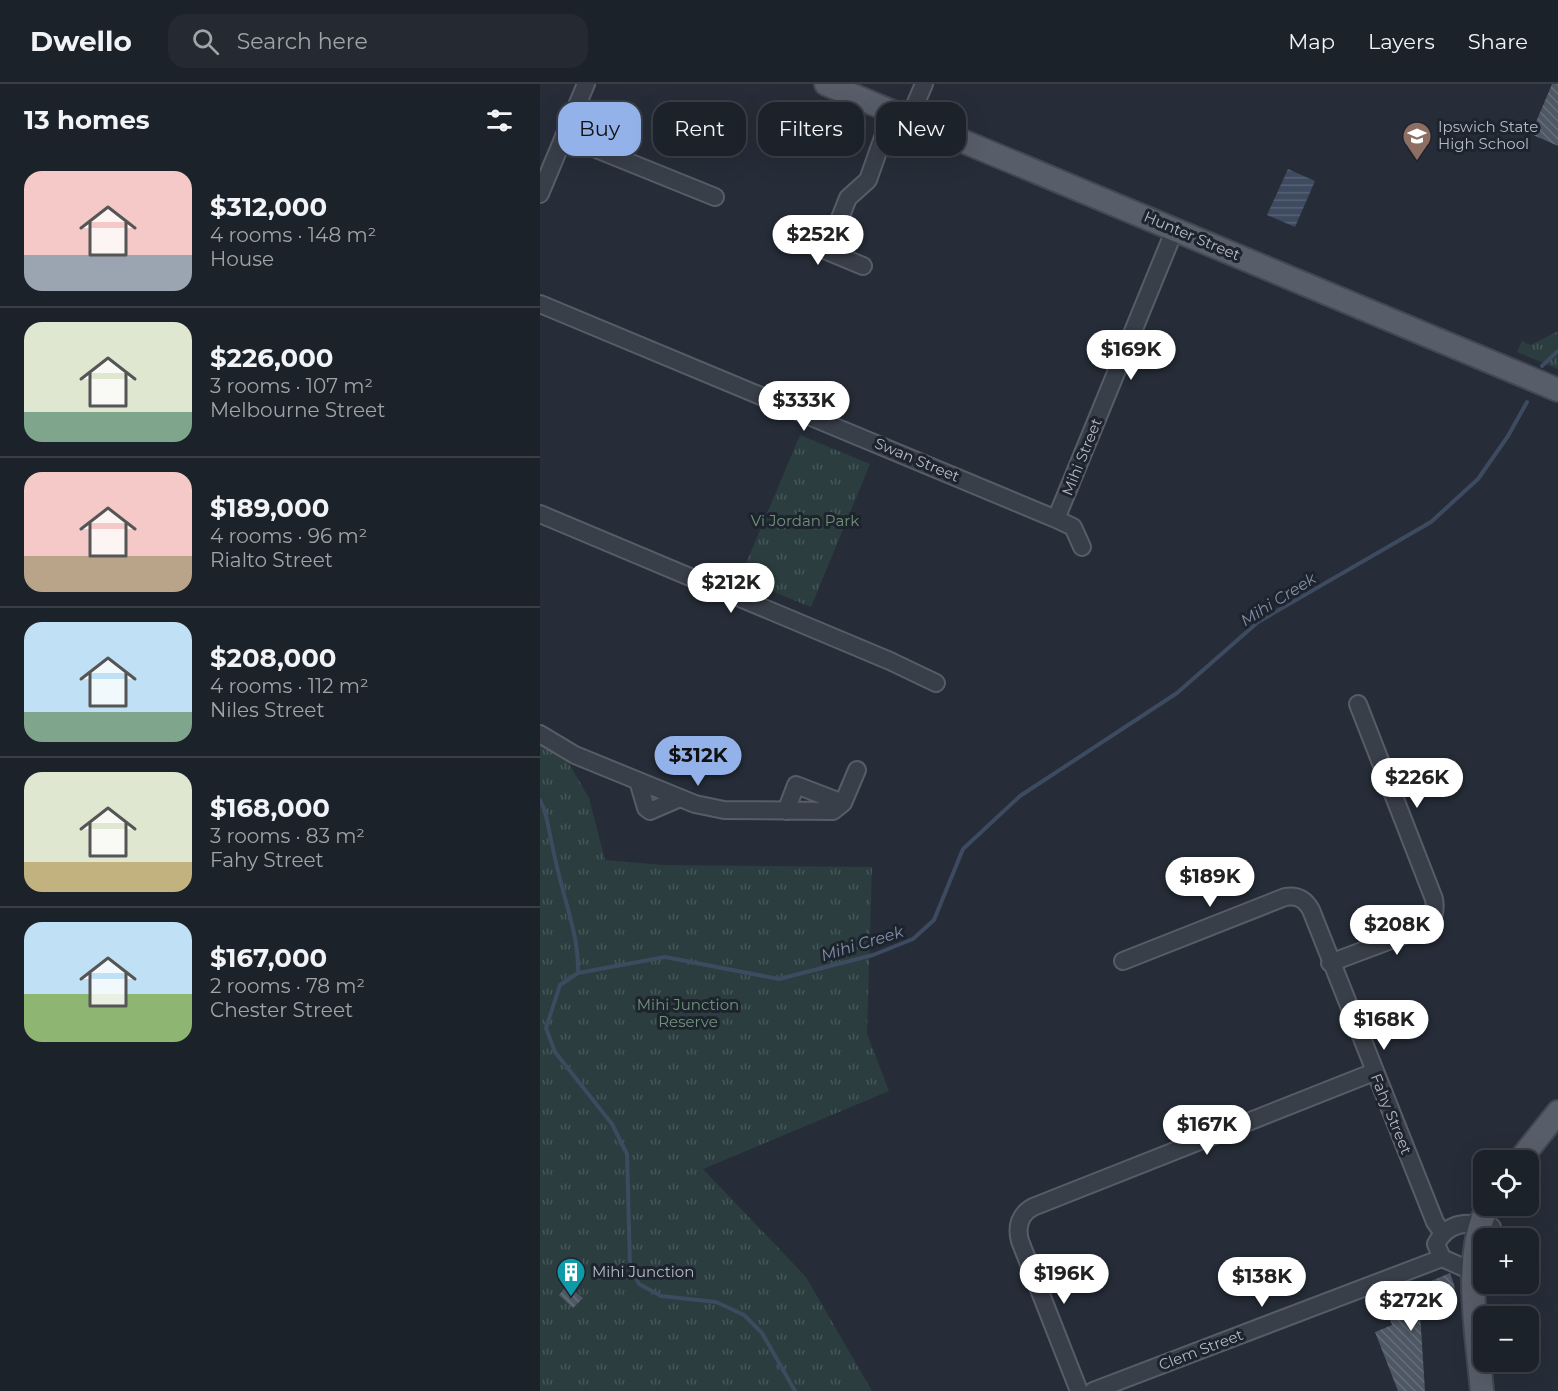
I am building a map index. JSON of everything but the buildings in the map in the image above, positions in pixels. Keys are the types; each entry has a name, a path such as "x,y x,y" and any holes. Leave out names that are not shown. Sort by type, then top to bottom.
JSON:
{"main road":[{"name":"Hunter Street","path":"826,84 876,105"},
{"name":"Hunter Street","path":"966,143 1558,390"},
{"path":"1528,1150 1558,1112"},
{"path":"1539,1152 1558,1129"},
{"path":"1482,1391 1470,1269 1487,1224"},
{"path":"1470,1269 1485,1306"},
{"path":"1494,1372 1496,1391"}],"street":[{"path":"578,102 586,84"},
{"path":"911,102 924,84"},
{"path":"540,194 558,150"},
{"path":"613,156 714,197"},
{"path":"827,251 848,198 868,180 880,156"},
{"name":"Mihi Street","path":"1056,519 1175,229"},
{"path":"786,234 863,266"},
{"name":"Swan Street","path":"540,304 1056,519 1073,527 1082,547"},
{"path":"540,514 890,661 936,683"},
{"path":"1330,963 1423,928 1433,916 1434,899 1358,704"},
{"path":"540,734 575,755 680,798 724,810 829,811 837,809 843,803 857,770"},
{"path":"638,781 646,808 650,811 680,798"},
{"path":"786,811 796,785 843,803"},
{"name":"Fahy Street","path":"1123,961 1285,897 1299,897 1311,910 1330,963 1435,1222 1442,1232"},
{"path":"1079,1391 1020,1241 1021,1219 1033,1207 1374,1072"},
{"path":"1470,1269 1436,1244 1442,1232 1463,1223 1487,1224"},
{"name":"Clem Street","path":"1094,1391 1470,1269"}],"green space":[{"path":"1558,331 1558,369 1517,352 1522,341 1531,345"},
{"name":"Vi Jordan Park","path":"800,435 870,464 811,607 740,578"},
{"name":"Mihi Junction Reserve","path":"540,745 568,762 589,798 605,860 662,865 872,867 867,1034 889,1091 703,1169 806,1277 872,1391 540,1391"}],"water":[{"path":"1288,169 1315,181 1295,227 1267,215"}],"waterway":[{"name":"Mihi Creek","path":"1542,366 1558,351"},
{"name":"Mihi Creek","path":"795,1391 762,1333 744,1315 716,1302 661,1296 639,1284 630,1266 627,1154 612,1124 555,1052 546,1028 560,985 578,973 665,957 779,979 873,955 913,939 934,920 963,849 1020,796 1177,693 1258,622 1431,522 1478,479 1508,436 1527,402"},
{"path":"540,800 545,811 558,874 574,933 578,973"}],"place":[{"name":"Ipswich State High School","path":"1417,162"},
{"name":"Mihi Junction","path":"571,1298"}]}
